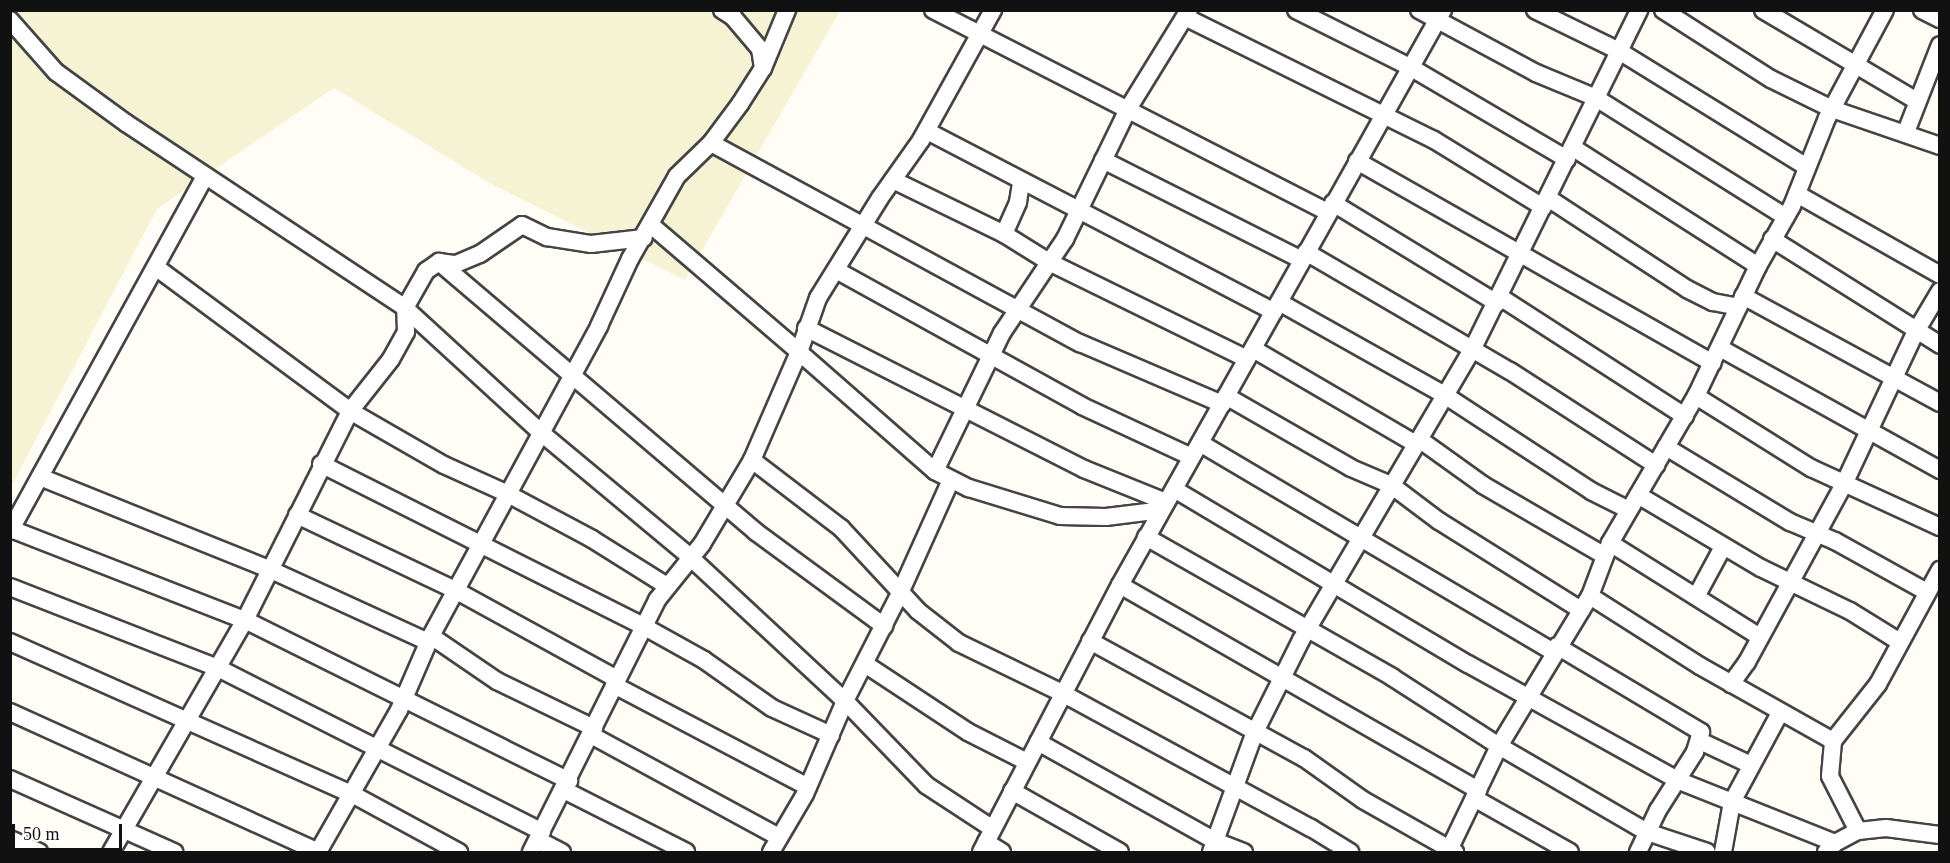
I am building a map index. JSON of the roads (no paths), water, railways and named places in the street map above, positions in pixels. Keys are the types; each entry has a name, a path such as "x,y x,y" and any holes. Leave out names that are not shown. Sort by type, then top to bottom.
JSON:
{"street":[{"path":"722,10 733,17 760,49 763,68"},
{"path":"10,712 318,852 403,700 429,639 677,176 711,143 763,68 787,10"},
{"path":"933,10 1331,208 1498,300 1684,416"},
{"path":"537,841 567,786 643,626 667,586 727,504 752,460 799,352 806,328 836,270 863,225 927,131 982,35 993,10"},
{"path":"1296,10 1410,67 1570,153 1758,266"},
{"path":"1419,10 1440,15 1536,73 1596,98 1786,218"},
{"path":"1535,10 1620,51 1807,167"},
{"path":"1213,847 1255,732 1307,630 1418,441 1443,394 1472,350 1639,10"},
{"path":"1663,10 1771,79 1832,109 1906,132 1940,146"},
{"path":"1763,10 1917,101"},
{"path":"1090,641 1304,758 1363,800 1451,851 1499,746 1555,649 1585,603 1608,550 1629,510 1696,396 1758,266 1786,218 1832,109 1858,67 1885,10"},
{"path":"1922,10 1940,19"},
{"path":"935,471 990,357 1017,309 1080,212 1128,109 1187,14 1384,114 1546,203 1687,289 1713,302 1741,302 1940,403"},
{"path":"987,841 1062,693 1146,537 1440,15"},
{"path":"10,20 56,72 204,178 405,308 539,431 690,557 844,701 926,785 1002,852"},
{"path":"1906,132 1940,45"},
{"path":"927,131 1021,183 1276,307 1443,394 1591,490 1629,510"},
{"path":"711,143 1017,309 1130,367 1224,400 1352,468 1391,485 1440,521 1833,741"},
{"path":"1103,160 1304,256 1472,350 1656,465"},
{"path":"1357,161 1717,355 1940,470"},
{"path":"204,178 157,268 11,530 245,620 567,786 686,852"},
{"path":"893,180 1004,234 1049,262 1251,354 1418,441 1483,485 1697,595 1760,637"},
{"path":"1004,234 1018,202 1021,183"},
{"path":"1797,194 1940,275"},
{"path":"111,852 151,777 245,620 321,464 350,411 391,359 406,332 405,308 426,272 439,262 456,264 480,254 522,225 547,237 591,244 648,231"},
{"path":"648,231 799,352 935,471 951,480 1043,513 1106,517 1167,500"},
{"path":"1772,239 1915,333 1940,345"},
{"path":"439,262 569,376 727,504 791,560 884,626"},
{"path":"157,268 350,411 444,465 506,493 667,586"},
{"path":"836,270 1082,406 1196,450 1362,536 1555,649 1697,727 1700,741 1647,832 1638,852"},
{"path":"1731,684 1760,637 1815,532 1844,484 1915,333 1940,291"},
{"path":"806,328 929,388 964,410 1084,469 1167,500 1335,582 1528,696 1677,780 1732,802 1831,848 1858,831 1886,828 1940,835"},
{"path":"1696,396 1844,484 1940,527"},
{"path":"1666,447 1815,532 1928,592"},
{"path":"752,460 841,528 918,611 959,642 1062,693 1350,852"},
{"path":"321,464 481,542 643,626 704,660 772,708 831,735"},
{"path":"40,477 271,570 429,639 497,681 592,731 775,845 808,787 844,701 901,591 951,480"},
{"path":"1638,495 1723,547 1788,582 1850,611 1900,642"},
{"path":"297,515 455,590 616,682 808,787"},
{"path":"1146,537 1392,677 1499,746 1647,832 1707,852"},
{"path":"1697,595 1723,547"},
{"path":"1858,831 1830,776 1833,741 1878,684 1940,570"},
{"path":"1120,585 1283,677 1570,852"},
{"path":"10,587 218,668 377,748 537,841 562,852"},
{"path":"10,642 352,794 459,852"},
{"path":"865,664 949,721 1027,762"},
{"path":"1723,852 1732,802 1749,764 1780,713"},
{"path":"1700,741 1749,764"},
{"path":"1038,742 1213,847 1244,852"},
{"path":"10,779 174,852"},
{"path":"1012,791 1120,852"},
{"path":"10,839 39,852"}]}
